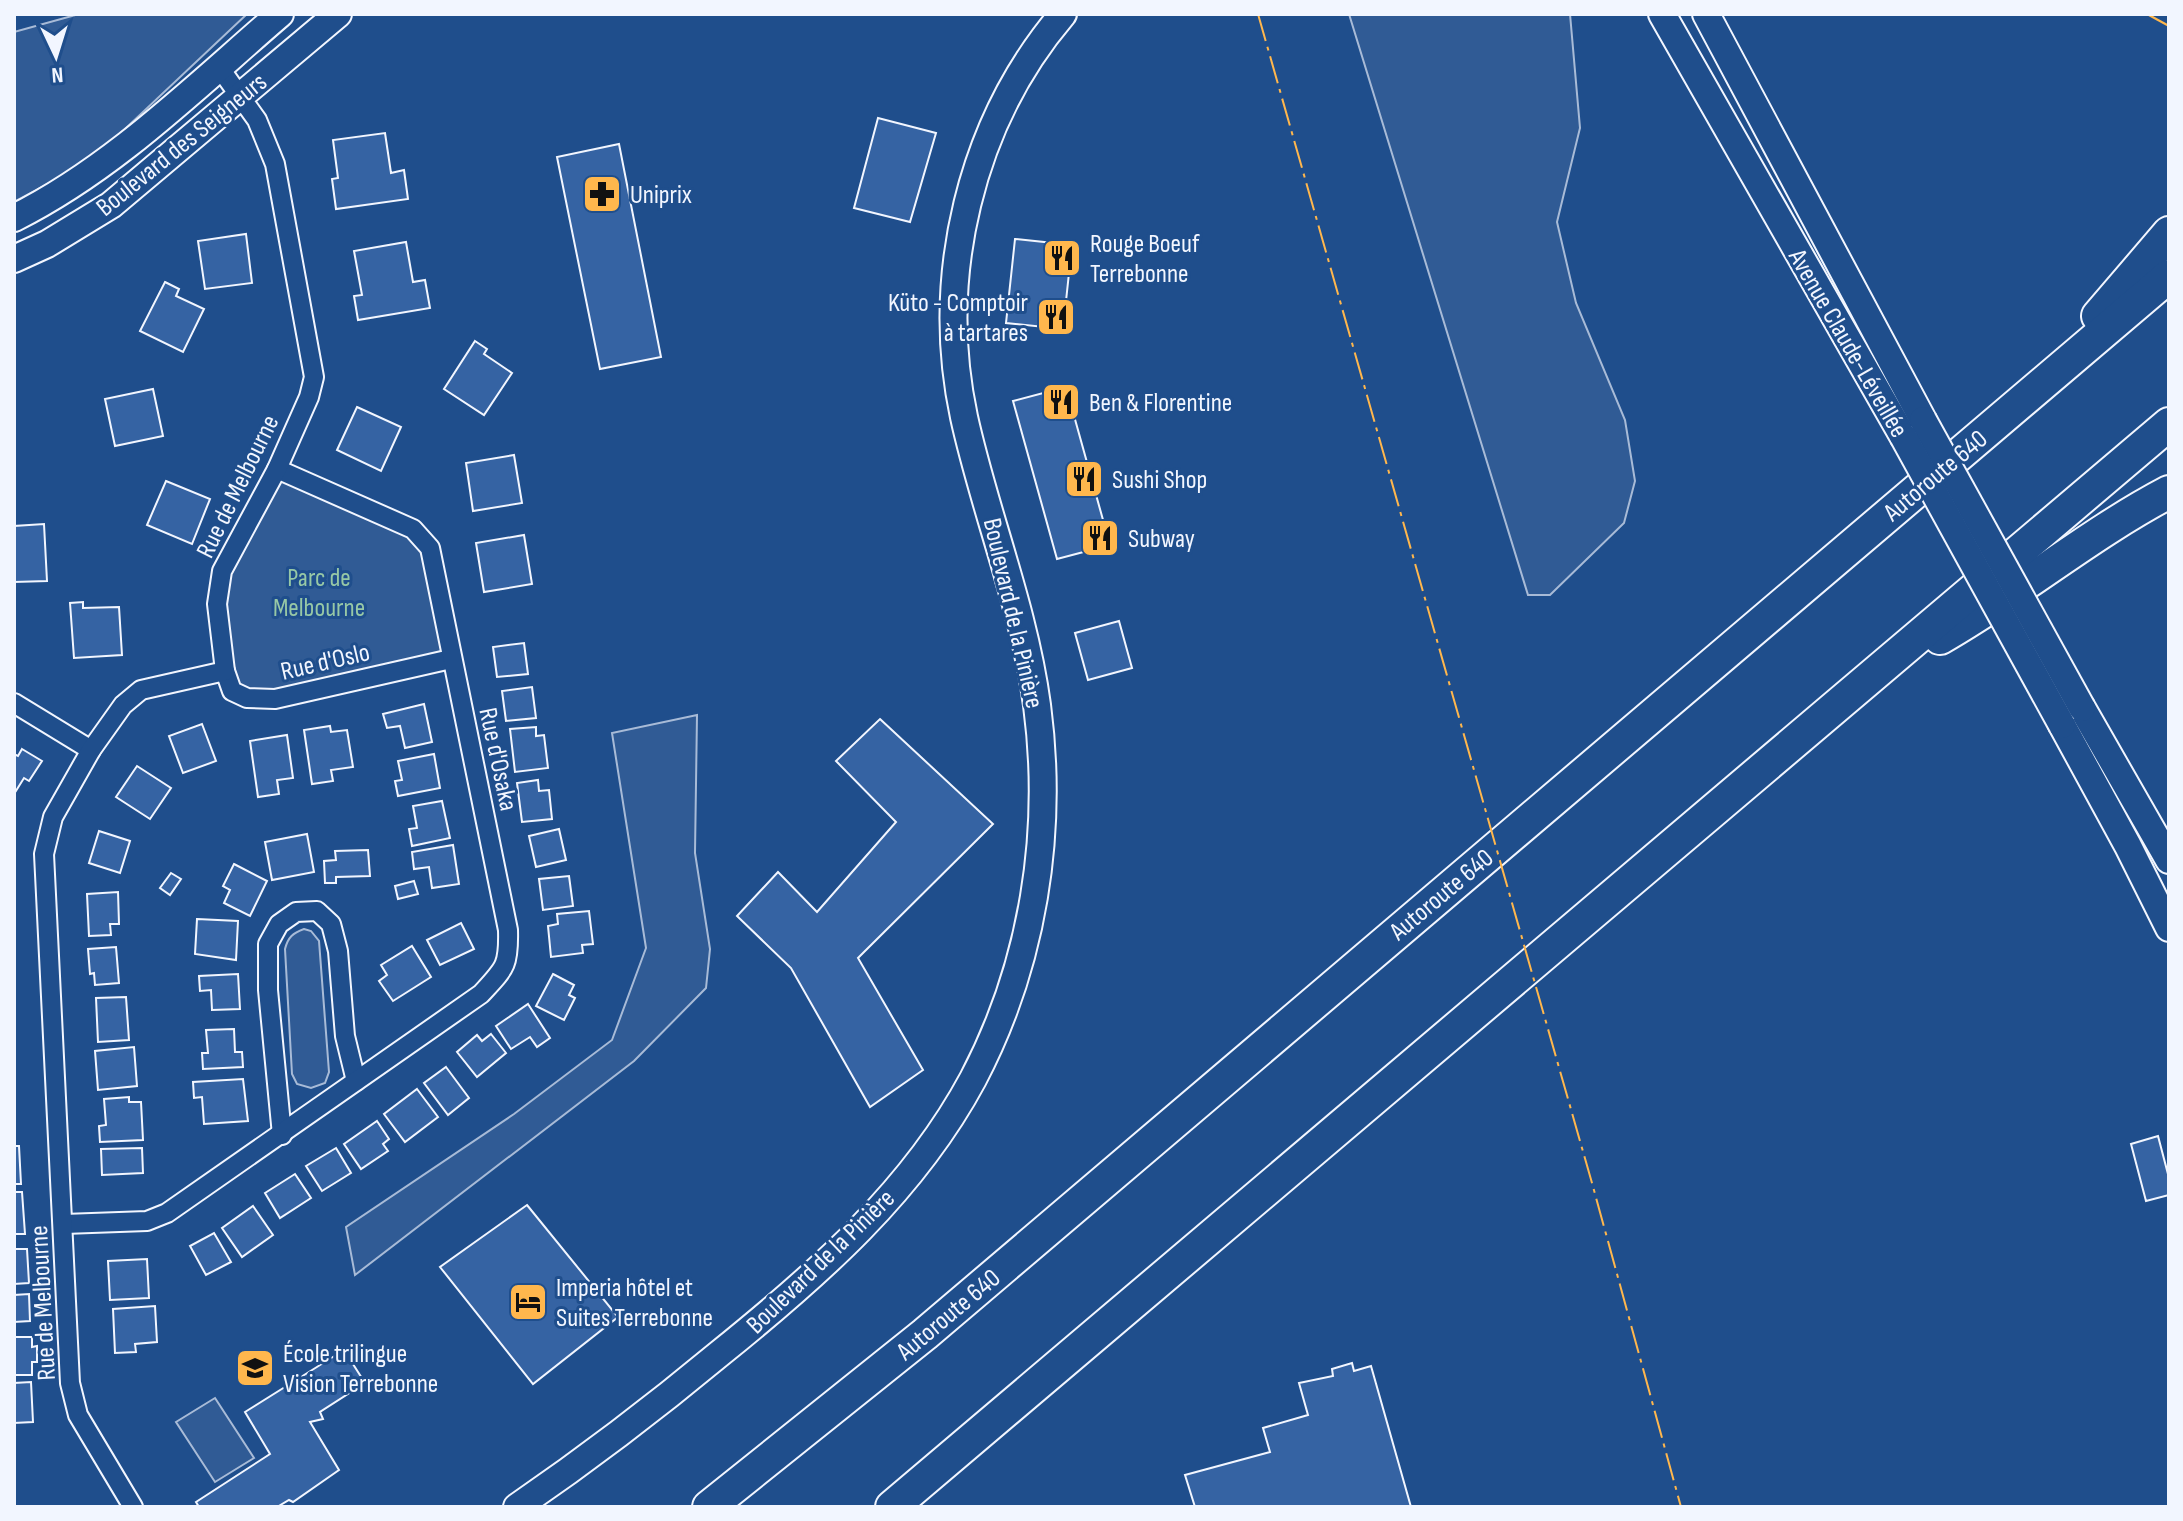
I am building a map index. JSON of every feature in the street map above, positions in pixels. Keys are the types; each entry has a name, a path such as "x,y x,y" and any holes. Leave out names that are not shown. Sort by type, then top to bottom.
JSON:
{"highway":[{"path":"2034,391 2169,233"},
{"name":"Autoroute 640","path":"709,1507 925,1334 2169,276"},
{"path":"892,1507 2169,424"},
{"path":"1874,675 1984,613 2106,529 2169,492"}],"street":[{"name":"Boulevard des Seigneurs","path":"14,218 97,168 280,14"},
{"name":"Boulevard des Seigneurs","path":"14,259 63,235 111,205 338,14"},
{"name":"Boulevard de la Pinière","path":"517,1507 584,1460 704,1366 808,1280 864,1226 926,1152 953,1112 979,1066 1009,995 1027,934 1038,877 1043,813 1042,758 1030,666 964,416 955,356 954,295 961,231 982,153 1033,51 1063,14"},
{"name":"Avenue Claude-Léveillée","path":"1662,14 1913,428"},
{"name":"Avenue Claude-Léveillée","path":"1706,14 1913,428 2072,717 2169,860"},
{"name":"Rue de Melbourne","path":"133,1507 78,1415 70,1383 44,854 53,817 91,750 123,705 141,690 225,671 217,604 222,571 277,469 314,377 275,164 257,120 219,67"},
{"name":"Rue d'Osaka","path":"64,1224 147,1221 167,1213 481,994 504,968 509,953 508,930 430,548 413,529 277,469"},
{"name":"Rue d'Oslo","path":"225,671 232,691 247,698 275,699 451,659"},
{"path":"14,703 91,750"},
{"name":"Avenue Claude-Léveillée","path":"2072,717 2128,846 2169,928"},
{"path":"282,1135 268,990 268,944 279,924 296,912 317,911 331,924 338,951 345,1036 356,1081"}],"green space":[{"path":"79,14 247,14 91,161 14,202 14,32"},
{"path":"1349,14 1570,14 1580,128 1557,222 1576,303 1625,420 1635,481 1624,523 1550,595 1528,595"},
{"name":"Parc de Melbourne","path":"277,469 346,500 430,548 451,659 275,699 232,691 217,604"},
{"path":"697,715 695,853 710,949 706,988 634,1061 355,1275 346,1227 514,1114 612,1040 646,948 612,733"},
{"path":"304,929 311,931 319,941 329,1072 325,1083 311,1088 297,1084 292,1074 285,949 292,936"},
{"path":"215,1398 254,1458 215,1482 176,1422"}],"building":[{"path":"878,118 936,133 910,222 854,208"},
{"path":"385,133 391,173 404,170 408,199 336,209 332,179 338,178 333,140"},
{"path":"619,144 661,357 600,369 557,157"},
{"path":"246,234 252,283 205,289 198,241"},
{"path":"1015,239 1072,245 1063,329 1006,323"},
{"path":"406,242 413,282 425,280 430,308 358,320 354,296 362,295 354,251"},
{"path":"165,282 179,289 176,296 204,309 183,352 140,331"},
{"path":"475,341 487,349 484,354 512,373 484,415 444,389"},
{"path":"1066,387 1110,545 1057,559 1013,401"},
{"path":"153,389 163,436 115,446 105,399"},
{"path":"357,407 401,427 381,471 337,450"},
{"path":"514,455 522,503 473,511 466,463"},
{"path":"166,481 210,499 192,544 147,525"},
{"path":"44,524 47,581 14,582 14,526"},
{"path":"524,535 532,584 484,592 476,543"},
{"path":"83,602 83,608 119,607 122,655 74,658 70,603"},
{"path":"1119,621 1132,668 1088,680 1075,633"},
{"path":"524,643 528,674 497,677 493,647"},
{"path":"532,687 536,718 506,721 502,691"},
{"path":"424,704 432,742 405,748 400,726 387,728 383,714"},
{"path":"880,719 993,824 858,958 923,1070 870,1107 791,968 737,916 778,872 817,912 896,822 836,761"},
{"path":"202,724 216,761 183,773 169,736"},
{"path":"330,726 331,732 347,730 353,767 331,770 333,781 312,784 304,730"},
{"path":"536,727 536,736 544,735 548,768 515,772 510,729"},
{"path":"287,735 293,778 277,780 279,794 258,797 250,741"},
{"path":"22,749 42,761 29,781 24,778 14,794 14,754 18,756"},
{"path":"434,754 440,788 398,796 395,781 402,780 398,761"},
{"path":"137,766 171,788 150,819 116,797"},
{"path":"538,780 539,791 549,790 552,819 522,822 517,783"},
{"path":"442,801 450,838 412,846 409,829 417,828 413,806"},
{"path":"559,829 566,860 536,867 529,836"},
{"path":"99,831 130,841 120,873 89,863"},
{"path":"307,834 314,872 272,880 265,842"},
{"path":"453,845 459,884 432,888 429,867 414,869 412,852"},
{"path":"368,850 370,876 336,877 336,883 325,883 324,861 336,860 335,851"},
{"path":"234,864 267,881 250,916 224,903 230,890 223,886"},
{"path":"171,873 181,879 170,895 160,888"},
{"path":"569,876 573,906 543,910 539,879"},
{"path":"414,881 418,894 398,899 395,886"},
{"path":"118,892 119,924 110,924 111,935 89,936 87,894"},
{"path":"589,911 593,944 582,945 583,953 551,957 548,926 558,924 557,914"},
{"path":"197,919 238,921 236,960 195,954"},
{"path":"461,923 474,949 440,965 427,940"},
{"path":"412,946 431,977 393,1001 379,981 387,975 381,965"},
{"path":"116,947 119,983 95,985 94,973 90,974 88,949"},
{"path":"238,974 240,1009 212,1010 211,990 200,991 199,976"},
{"path":"553,974 574,985 569,995 575,998 564,1020 536,1006"},
{"path":"126,997 129,1040 98,1042 96,998"},
{"path":"528,1004 550,1038 537,1047 530,1037 511,1049 496,1026"},
{"path":"234,1029 235,1052 242,1052 243,1067 203,1069 202,1053 208,1053 206,1030"},
{"path":"491,1034 506,1053 477,1077 457,1052 477,1035 482,1041"},
{"path":"134,1047 137,1086 98,1090 95,1051"},
{"path":"446,1067 469,1098 448,1115 424,1083"},
{"path":"243,1079 248,1121 204,1124 202,1097 194,1098 193,1082"},
{"path":"417,1089 438,1117 405,1142 384,1114"},
{"path":"129,1097 129,1102 141,1102 143,1140 100,1142 99,1126 106,1125 104,1099"},
{"path":"377,1121 389,1139 383,1144 388,1151 361,1169 344,1144"},
{"path":"2158,1136 2169,1178 2169,1195 2146,1201 2131,1144"},
{"path":"14,1146 19,1146 21,1184 14,1184"},
{"path":"142,1148 143,1173 102,1175 101,1149"},
{"path":"336,1148 351,1173 322,1191 306,1166"},
{"path":"295,1174 311,1198 280,1218 265,1193"},
{"path":"14,1192 22,1192 25,1234 14,1234"},
{"path":"527,1205 618,1317 533,1384 440,1267"},
{"path":"253,1206 273,1235 242,1257 222,1228"},
{"path":"214,1233 231,1262 206,1275 190,1246"},
{"path":"14,1249 27,1249 29,1283 14,1284"},
{"path":"147,1259 149,1298 110,1300 108,1261"},
{"path":"29,1294 30,1321 14,1322 14,1295"},
{"path":"155,1306 157,1342 135,1344 136,1352 115,1353 113,1309"},
{"path":"14,1337 32,1337 32,1347 37,1346 37,1362 32,1362 32,1375 14,1375"},
{"path":"344,1350 365,1383 320,1412 323,1419 310,1422 339,1470 293,1502 289,1500 277,1507 199,1507 196,1502 270,1454 245,1412"},
{"path":"1352,1363 1354,1371 1371,1366 1411,1507 1195,1507 1185,1475 1270,1452 1263,1428 1308,1415 1299,1383 1333,1376 1332,1369"},
{"path":"31,1382 33,1422 14,1423 14,1383"}],"power":[{"path":"1258,14 1592,1183 1681,1507"},
{"path":"2147,14 2169,26"}],"place":[{"name":"Uniprix","path":"602,194"},
{"name":"Rouge Boeuf Terrebonne","path":"1062,258"},
{"name":"Küto - Comptoir à tartares","path":"1056,317"},
{"name":"Ben & Florentine","path":"1061,402"},
{"name":"Sushi Shop","path":"1084,479"},
{"name":"Subway","path":"1100,538"},
{"name":"Imperia hôtel et Suites Terrebonne","path":"528,1302"},
{"name":"École trilingue Vision Terrebonne","path":"255,1368"}]}
